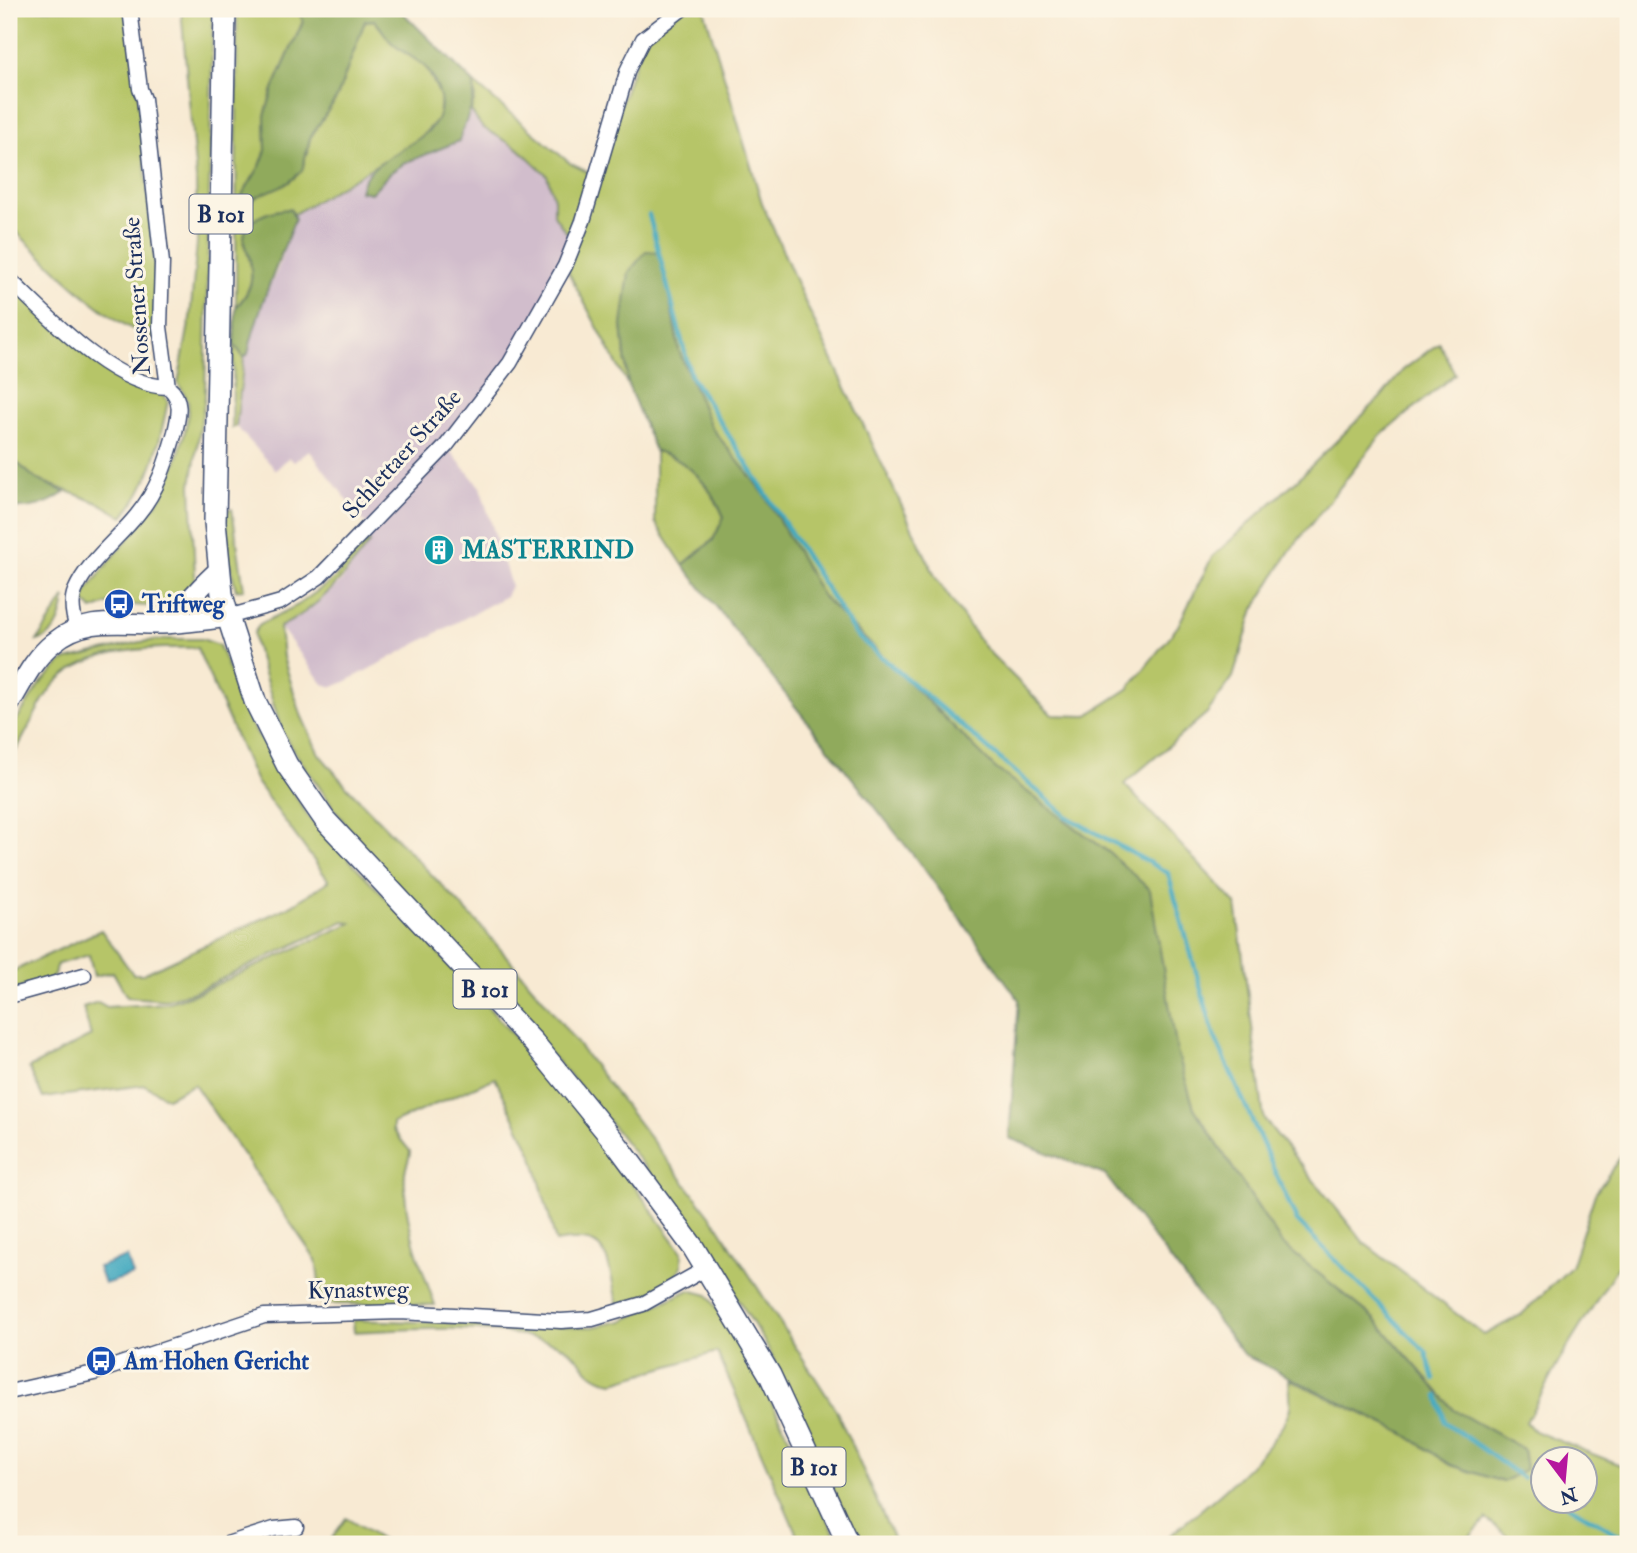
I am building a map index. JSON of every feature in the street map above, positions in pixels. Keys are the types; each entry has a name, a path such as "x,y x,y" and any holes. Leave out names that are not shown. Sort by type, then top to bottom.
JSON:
{"main road":[{"name":"B 101","path":"225,9 215,500 219,570 228,617 248,682 267,729 287,765 325,820 534,1043 626,1157 707,1268 771,1375 848,1544"}],"street":[{"name":"Nossener Straße","path":"77,628 72,608 76,587 153,494 165,469 179,418 175,392 168,387 160,327 162,263 144,99 140,89 130,9"},
{"name":"Schlettaer Straße","path":"228,617 281,602 307,587 327,570 446,446 510,363 565,266 583,221 633,59 643,38 682,9"},
{"path":"9,279 85,348 145,384 168,387"},
{"path":"163,624 186,607 202,585 219,570"},
{"path":"9,705 36,660 51,644 77,628 96,622 163,624 228,617"},
{"path":"9,996 84,975"},
{"name":"Kynastweg","path":"9,1392 94,1373 264,1316 400,1312 551,1321 592,1319 643,1304 707,1268"},
{"path":"227,1544 274,1529 296,1527"}],"shaded area":[{"path":"488,98 571,164 596,177 583,221 510,363 446,446 480,487 511,586 506,596 333,687 323,684 280,627 304,614 340,583 370,543 367,526 309,450 294,462 289,457 276,470 236,426 244,358 248,354 257,313 277,271 295,219 294,214"}],"green space":[{"path":"9,9 130,9 162,340 123,324 102,310 9,225"},
{"path":"181,9 213,9 205,397 191,485 195,577 191,587 169,608 110,603 92,610 85,602 85,594 164,492 183,437 188,411 188,402 178,383 190,318 197,243 196,179"},
{"path":"237,9 298,9 303,21 273,89 265,116 266,150 243,194 253,201 260,193 273,187 308,154 310,138 337,97 365,21 374,20 391,41 426,67 441,97 439,118 418,140 294,214 290,209 243,242 252,277 247,292 236,307"},
{"path":"298,9 399,9 474,83 472,105 459,141 405,163 390,173 371,193 360,191 366,176 378,164 424,135 435,123 441,108 438,90 427,69 394,45 374,20 365,21 337,97 310,138 302,171 288,183 245,202 242,195 260,166 266,150 265,116 273,89 303,22"},
{"path":"681,9 704,9 762,203 805,302 936,578 984,647 1052,715 1086,716 1128,689 1178,626 1212,557 1297,480 1381,397 1403,370 1439,343 1455,374 1381,435 1289,552 1254,609 1233,677 1207,713 1124,784 1236,904 1264,1119 1364,1243 1484,1335 1521,1315 1571,1267 1595,1194 1628,1146 1628,1250 1562,1356 1526,1422 1534,1431 1567,1444 1528,1444 1528,1514 1598,1514 1598,1456 1628,1468 1628,1544 1519,1544 1486,1519 1463,1544 1159,1544 1232,1483 1267,1447 1289,1412 1289,1379 1403,1433 1451,1465 1503,1482 1526,1469 1523,1449 1454,1410 1374,1318 1282,1244 1194,1108 1111,854 995,768 823,597 764,494 711,427 679,351 664,269 622,325 628,385 565,266 577,237 565,231 554,215 554,199 547,175 519,149 482,127 471,111 475,97 474,83 571,164 596,176 643,39"},
{"path":"290,209 295,219 263,302 248,354 244,358 234,344 236,307 245,296 251,278 251,264 244,243 245,233 248,226 260,216"},
{"path":"646,251 657,252 664,269 679,351 711,427 764,494 823,597 995,768 1111,854 1150,890 1177,1051 1194,1108 1282,1244 1374,1318 1454,1410 1523,1449 1526,1469 1503,1482 1451,1465 1403,1433 1244,1355 1105,1175 1009,1138 1019,1000 925,870 683,565 713,540 724,517 713,495 688,467 655,451 628,385 622,325 629,272"},
{"path":"9,279 120,372 168,387 162,394 168,401 148,477 123,517 101,504 36,479 9,456"},
{"path":"234,344 244,358 236,426 232,428"},
{"path":"655,451 688,467 713,495 724,517 713,540 683,565 655,522"},
{"path":"9,456 36,479 65,492 38,506 9,508"},
{"path":"225,509 232,509 244,589 236,590 229,559"},
{"path":"364,541 370,542 330,590 307,610 280,627 283,657 301,715 319,754 347,787 478,923 542,998 718,1226 836,1410 896,1544 857,1544 796,1403 764,1341 700,1238 593,1101 358,842 282,732 254,633 260,624 298,605 334,579"},
{"path":"65,597 54,630 44,639 37,641"},
{"path":"202,639 219,645 252,725 308,816 475,992 580,1111 682,1252 682,1266 663,1287 618,1305 604,1252 588,1241 556,1242 533,1156 495,1078 393,1123 393,1130 410,1151 405,1172 406,1206 413,1240 435,1305 322,1304 316,1260 194,1084 167,1098 145,1085 43,1098 29,1068 91,1036 83,1007 98,1002 107,1007 166,1003 195,994 351,923 344,921 194,992 165,1000 127,997 113,972 94,976 89,955 58,964 52,979 9,991 9,973 101,930 133,974 143,974 292,905 329,881 256,782 197,648 158,648 116,653 78,666 62,677 49,691 9,761 9,732 39,685 63,661 140,642"},
{"path":"689,1290 708,1295 746,1355 840,1544 801,1544 717,1352 614,1382 595,1376 564,1347 504,1332 454,1329 354,1332 353,1320 592,1327 622,1321"},
{"path":"346,1518 388,1544 328,1544"}],"water":[{"path":"127,1257 133,1275 104,1284 98,1267"}],"waterway":[{"path":"649,215 691,376 856,635 1069,818 1168,873 1214,1035 1297,1221 1426,1352 1434,1379"},
{"path":"1438,1396 1445,1422 1523,1478"},
{"path":"1583,1514 1628,1540"}],"place":[{"name":"MASTERRIND","path":"439,550"},
{"name":"Triftweg","path":"119,604"},
{"name":"Am Hohen Gericht","path":"101,1361"}]}
